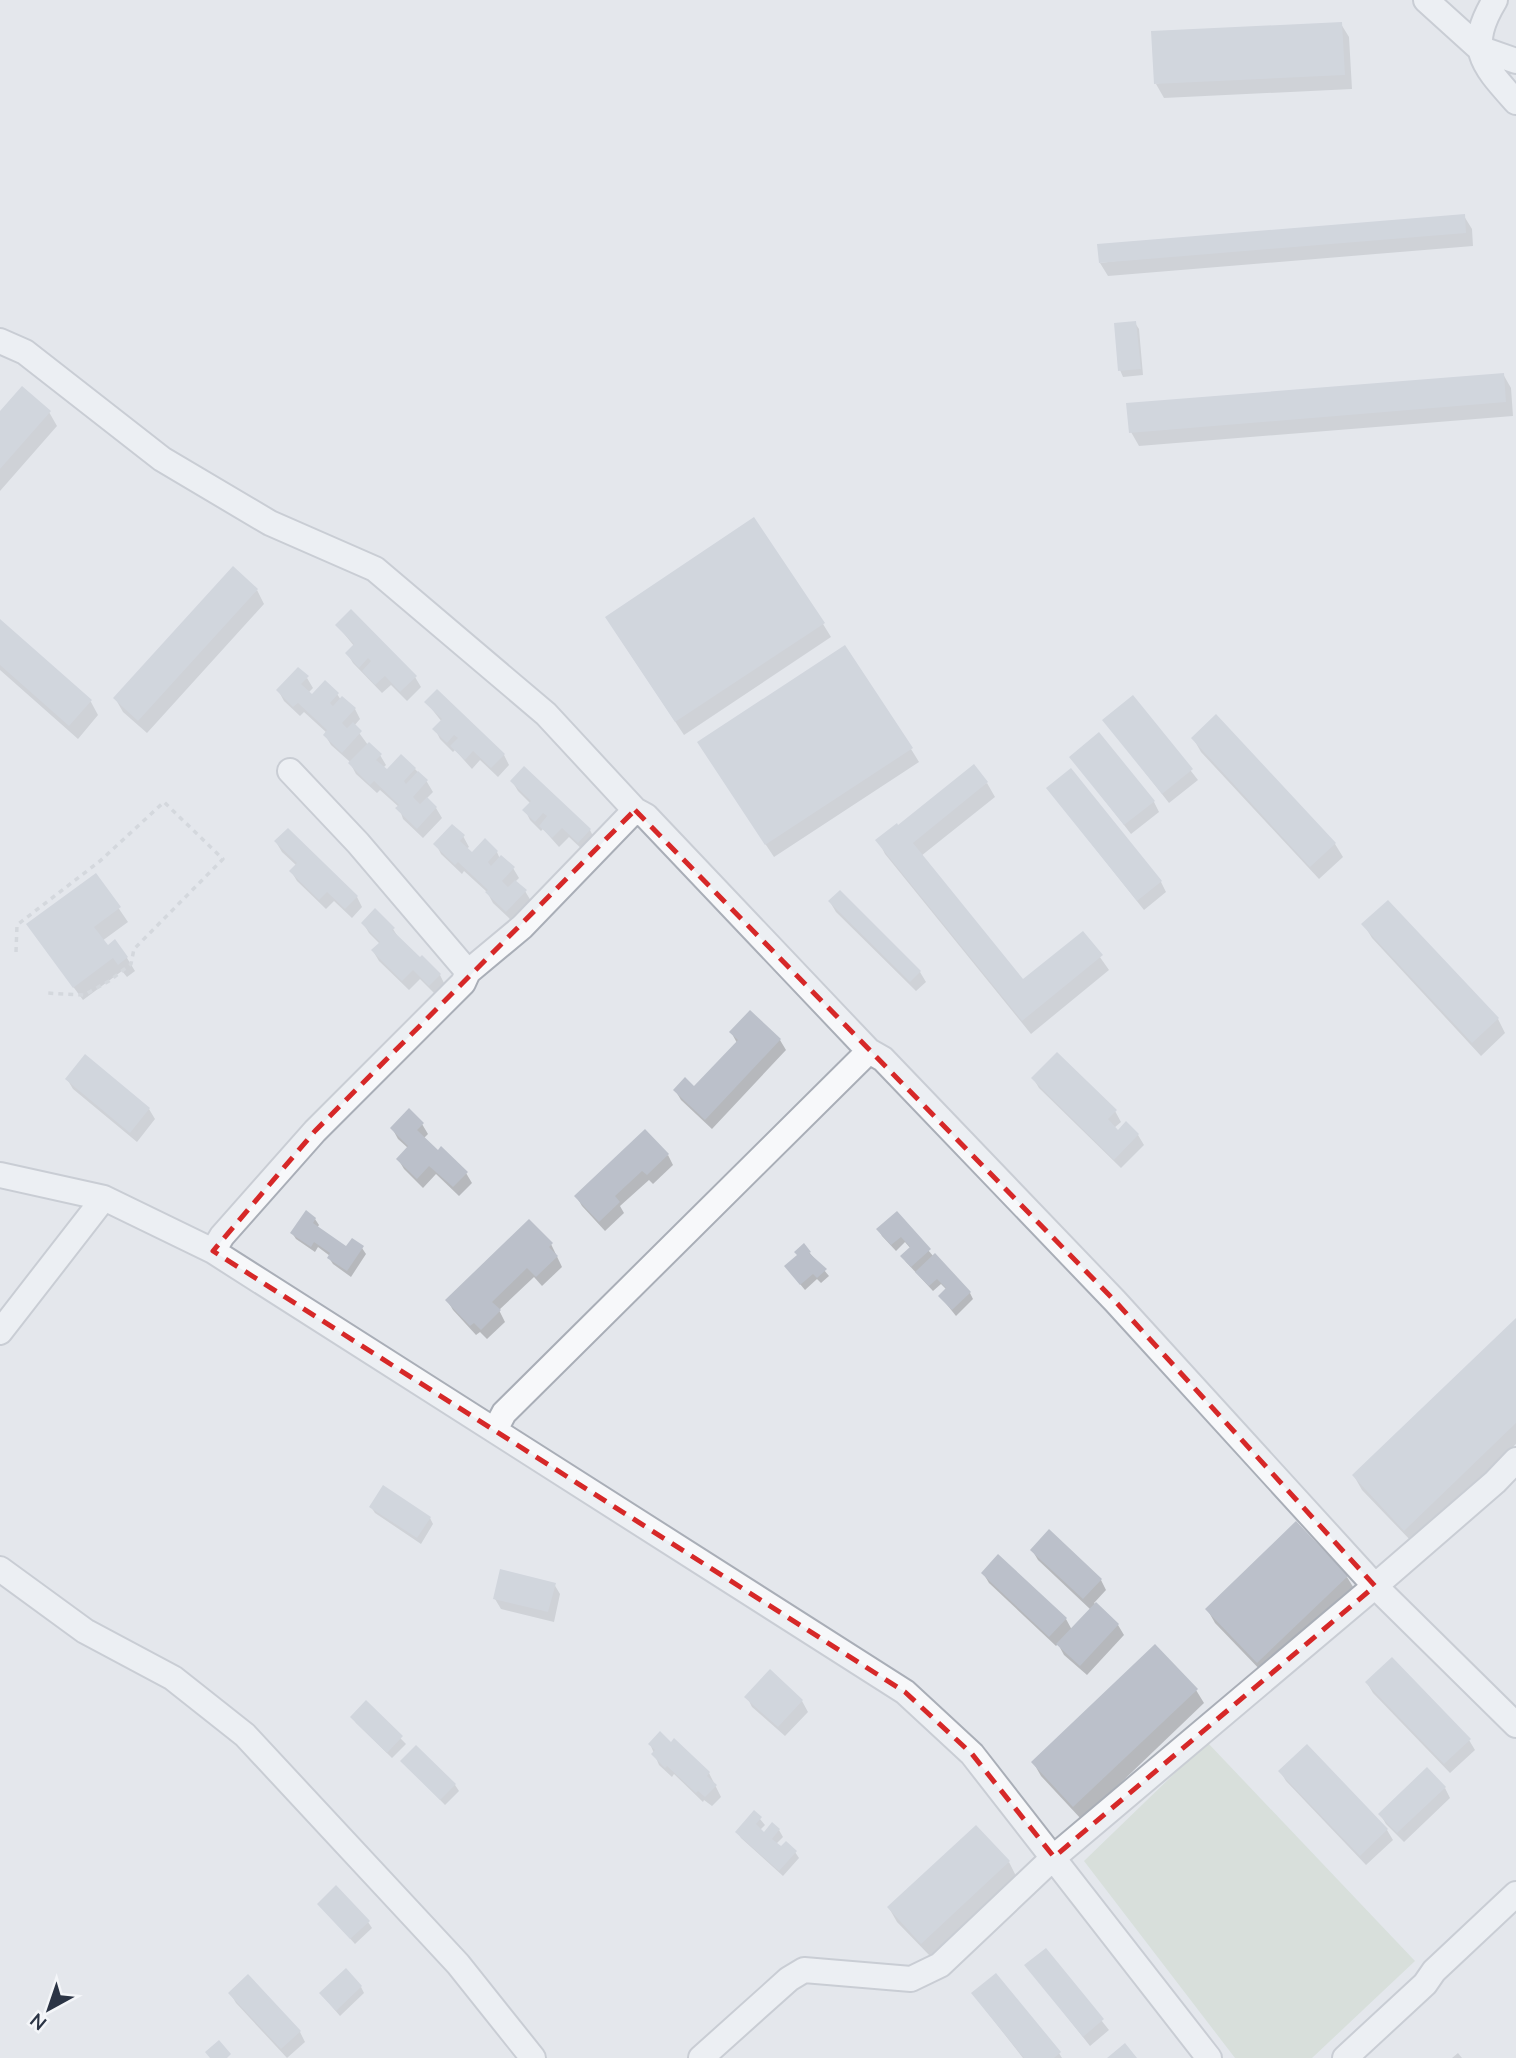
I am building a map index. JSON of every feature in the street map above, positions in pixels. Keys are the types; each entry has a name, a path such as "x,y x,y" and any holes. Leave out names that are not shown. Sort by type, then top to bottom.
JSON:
{"street":[{"path":"1426,0 1479,48 1516,61"},
{"path":"1495,0 1482,22 1479,48 1490,72 1516,102"},
{"path":"0,341 25,352 162,459 270,523 375,569 546,714 635,810 646,816 869,1051 883,1059 1115,1301 1375,1586 1516,1725"},
{"path":"290,771 358,843 468,972"},
{"path":"213,1251 222,1236 316,1131 463,983 468,972 522,927 635,810"},
{"path":"495,1430 504,1413 869,1051"},
{"path":"0,1175 104,1198 213,1251 905,1692 972,1754 1209,2058"},
{"path":"0,1332 104,1198"},
{"path":"701,2058 789,1979 804,1970 911,1979 940,1965 1054,1857 1375,1586 1495,1482 1516,1460"},
{"path":"0,1569 85,1631 173,1678 245,1735 458,1964 533,2058"},
{"path":"1345,2058 1516,1894"}],"path":[{"path":"16,952 17,925 100,861 164,802 223,859 134,948 131,964 109,981 84,995 46,993"}],"highlighted area":[{"path":"635,810 1115,1301 1375,1586 1054,1857 972,1754 905,1692 213,1251 315,1131"}],"green space":[{"path":"1207,1742 1415,1961 1312,2058 1235,2058 1084,1861"}],"building":[{"path":"1342,22 1345,75 1154,84 1151,31"},
{"path":"1465,214 1466,233 1099,263 1097,244"},
{"path":"1136,321 1141,369 1118,371 1114,323"},
{"path":"1504,373 1506,402 1129,433 1126,403"},
{"path":"22,386 51,411 0,469 0,411"},
{"path":"754,517 825,623 675,722 605,617"},
{"path":"233,566 258,589 138,721 113,698"},
{"path":"351,609 417,676 400,692 385,676 375,685 362,671 371,661 368,658 359,668 345,653 354,644 335,625"},
{"path":"0,619 92,700 69,726 0,665"},
{"path":"845,645 913,748 765,845 697,742"},
{"path":"298,667 309,676 301,684 312,694 325,680 339,693 330,703 333,706 342,696 356,708 342,723 347,728 353,722 362,731 342,753 323,735 327,730 298,703 293,707 276,690"},
{"path":"437,689 505,754 491,768 473,751 465,760 450,746 458,738 454,735 447,743 432,729 442,719 424,702"},
{"path":"1133,695 1193,769 1162,794 1102,720"},
{"path":"1216,714 1336,843 1310,867 1191,738"},
{"path":"1099,732 1155,801 1124,825 1069,757"},
{"path":"369,742 382,754 376,760 387,769 401,754 416,768 404,781 406,784 418,771 428,780 413,797 420,804 427,797 437,807 417,829 395,808 399,805 374,781 370,785 348,763"},
{"path":"974,764 988,782 913,843 1023,979 1083,931 1103,955 1022,1021 875,840 897,823 898,825"},
{"path":"524,766 591,829 578,843 562,828 552,838 539,826 547,816 543,813 535,822 522,810 531,801 510,781"},
{"path":"1071,768 1162,881 1137,901 1046,788"},
{"path":"452,824 465,835 460,841 472,852 485,838 498,851 488,862 491,866 501,855 515,867 502,881 508,887 515,880 527,890 506,912 485,892 488,890 458,862 455,865 433,844"},
{"path":"288,828 358,896 345,909 327,892 319,900 289,871 297,863 274,841"},
{"path":"96,873 121,907 94,927 108,945 115,939 128,957 118,965 113,958 73,988 26,924"},
{"path":"840,890 921,971 910,982 828,901"},
{"path":"1388,900 1499,1018 1472,1043 1361,924"},
{"path":"375,908 395,928 392,930 441,974 429,986 413,970 402,981 371,950 380,942 361,923"},
{"path":"750,1010 781,1039 705,1120 673,1090 685,1077 694,1086 738,1040 729,1032"},
{"path":"1057,1052 1117,1110 1108,1119 1118,1130 1126,1121 1139,1134 1114,1160 1031,1078"},
{"path":"85,1054 150,1108 130,1133 65,1079"},
{"path":"409,1108 424,1123 417,1130 438,1150 441,1146 468,1172 453,1187 429,1166 417,1179 396,1159 408,1146 390,1128"},
{"path":"645,1129 669,1154 647,1175 642,1171 615,1196 620,1202 599,1222 574,1196"},
{"path":"306,1210 316,1218 313,1223 346,1246 352,1238 364,1246 347,1271 327,1258 330,1253 314,1242 311,1247 290,1233"},
{"path":"897,1211 931,1249 911,1267 900,1256 910,1247 901,1237 891,1245 876,1229"},
{"path":"529,1219 553,1243 549,1247 558,1256 536,1277 527,1268 492,1302 501,1310 481,1330 474,1323 470,1326 445,1300"},
{"path":"804,1243 811,1252 809,1253 827,1269 817,1278 813,1274 800,1285 784,1266 797,1255 794,1252"},
{"path":"935,1253 971,1292 952,1310 938,1296 946,1288 937,1279 929,1286 915,1272"},
{"path":"1516,1318 1516,1423 1404,1531 1352,1475"},
{"path":"383,1485 431,1517 417,1538 369,1507"},
{"path":"1296,1521 1348,1576 1257,1663 1205,1609"},
{"path":"1049,1529 1102,1579 1083,1599 1030,1550"},
{"path":"998,1554 1067,1618 1049,1637 981,1573"},
{"path":"500,1569 556,1583 548,1612 493,1599"},
{"path":"1096,1602 1119,1624 1080,1666 1056,1644"},
{"path":"1155,1644 1198,1689 1073,1807 1031,1762"},
{"path":"1392,1657 1471,1739 1444,1764 1365,1682"},
{"path":"770,1669 803,1700 778,1727 744,1697"},
{"path":"366,1700 403,1736 387,1753 350,1717"},
{"path":"660,1731 671,1742 674,1738 710,1772 707,1776 717,1785 705,1797 698,1791 696,1793 651,1754 655,1750 648,1744"},
{"path":"1307,1744 1388,1829 1360,1856 1278,1771"},
{"path":"416,1745 456,1784 440,1800 400,1761"},
{"path":"1427,1767 1446,1787 1397,1833 1378,1814"},
{"path":"754,1810 762,1817 756,1824 764,1832 772,1822 780,1829 772,1839 781,1846 786,1841 797,1851 779,1871 735,1832"},
{"path":"976,1825 1010,1861 921,1944 887,1907"},
{"path":"336,1885 370,1921 350,1939 317,1904"},
{"path":"1046,1948 1104,2019 1083,2037 1024,1965"},
{"path":"346,1968 362,1986 336,2011 319,1993"},
{"path":"996,1973 1061,2052 1054,2058 1024,2058 971,1993"},
{"path":"248,1974 301,2031 281,2049 228,1993"},
{"path":"219,2040 231,2054 227,2058 210,2058 205,2052"},
{"path":"1125,2043 1137,2058 1107,2058"}]}
